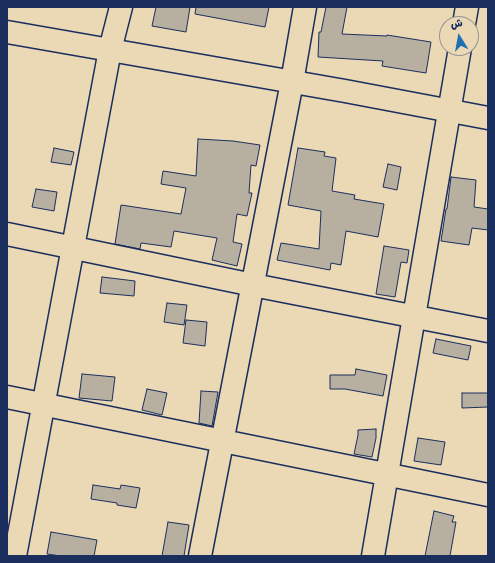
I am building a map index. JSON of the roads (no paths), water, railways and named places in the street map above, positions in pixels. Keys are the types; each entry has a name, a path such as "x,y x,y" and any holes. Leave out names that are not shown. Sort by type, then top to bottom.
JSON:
{"street":[{"path":"15,556 110,50 121,7"},
{"path":"200,556 292,82 305,7"},
{"path":"7,32 488,118"},
{"path":"373,556 459,56"},
{"path":"7,234 253,285 488,331"},
{"path":"7,397 488,495"}]}
